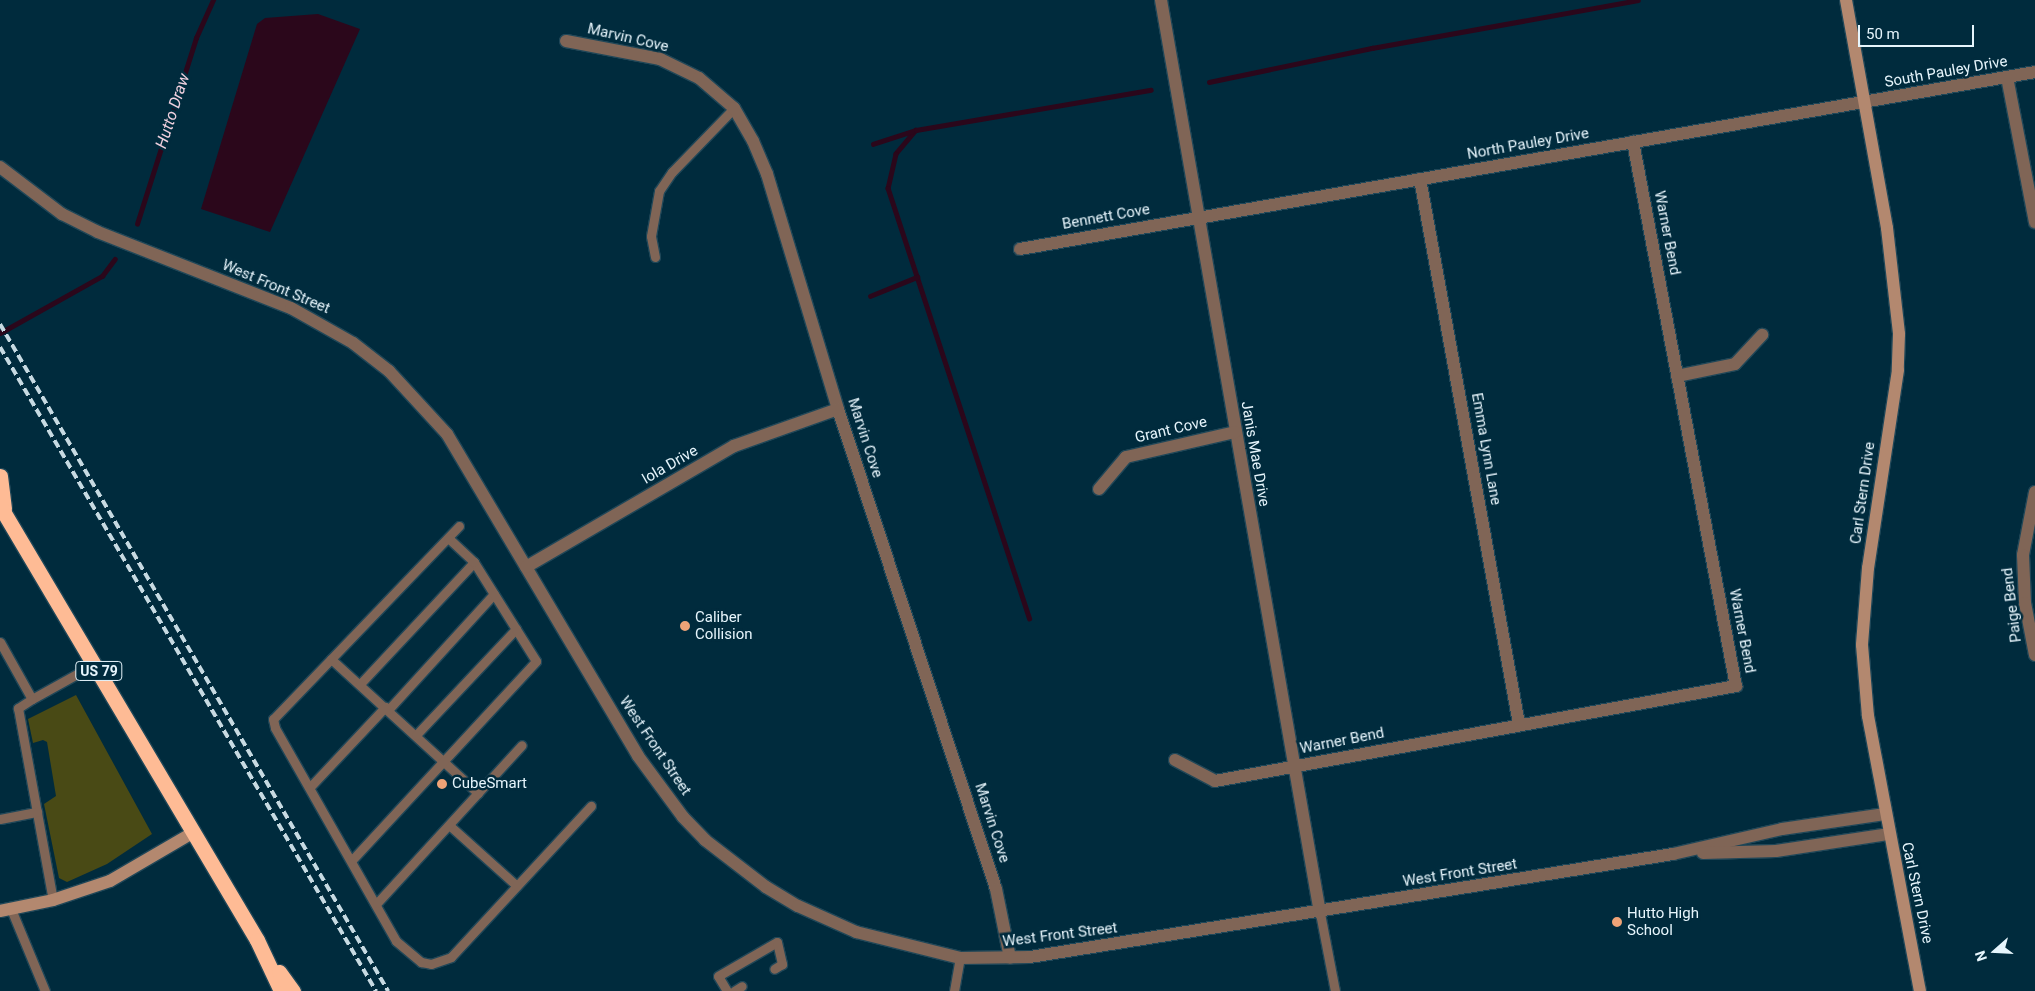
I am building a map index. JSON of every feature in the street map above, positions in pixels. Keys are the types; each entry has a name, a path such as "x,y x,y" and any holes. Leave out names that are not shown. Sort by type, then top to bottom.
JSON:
{"highway":[{"name":"US 79","path":"0,476 1,509 95,664 257,940 293,991"},
{"name":"US 79","path":"257,940 281,991"}],"street":[{"name":"Janis Mae Drive","path":"1161,0 1320,913"},
{"name":"Carl Stern Drive","path":"1846,0 1887,228 1899,334 1898,370 1867,578 1862,645 1868,716 1888,834 1920,991"},
{"name":"Marvin Cove","path":"566,41 660,60 699,78 734,108 753,141 767,174 838,409 996,889 1010,958"},
{"name":"South Pauley Drive","path":"1864,104 2035,72"},
{"path":"2007,77 2035,222"},
{"name":"North Pauley Drive","path":"1198,216 1864,104"},
{"name":"Warner Bend","path":"1175,760 1215,781 1519,724 1736,686 1633,142"},
{"name":"West Front Street","path":"0,167 62,214 98,232 291,308 353,343 389,371 447,434 638,756 660,788 705,840 766,887 826,920 891,942 960,958 1010,958 1320,913 1673,854 1782,829 1885,814"},
{"name":"Emma Lynn Lane","path":"1420,179 1519,724"},
{"name":"Bennett Cove","path":"1020,249 1198,216"},
{"path":"1677,376 1736,364 1762,335"},
{"name":"Iola Drive","path":"526,567 734,446 838,409"},
{"name":"Grant Cove","path":"1099,490 1126,457 1235,432"},
{"name":"Paige Bend","path":"2035,492 2023,556 2025,603 2035,655"},
{"path":"6,910 54,900 110,881 194,832"},
{"name":"West Front Street","path":"1673,854 1776,851 1888,834"}],"lane":[{"path":"655,257 651,236 659,191 672,172 734,108"},
{"path":"459,526 273,719 310,788 377,903 396,941 421,962 431,964 451,957 591,806"},
{"path":"352,860 536,661 474,562 448,538"},
{"path":"360,684 474,562"},
{"path":"310,788 387,709 494,594"},
{"path":"416,736 516,629"},
{"path":"0,642 32,699"},
{"path":"332,659 478,793"},
{"path":"54,900 18,708 95,664"},
{"path":"377,903 522,745"},
{"path":"0,819 37,812"},
{"path":"449,825 517,886"},
{"path":"6,910 44,991"},
{"path":"1320,913 1335,991"},
{"path":"727,991 718,976 777,942 782,964 774,969"},
{"path":"954,991 960,958"},
{"path":"734,991 742,986"}],"shaded area":[{"path":"318,14 360,29 270,232 201,209 257,24 265,18"},
{"path":"76,695 152,834 107,864 67,882 59,878 44,804 56,796 47,742 43,740 33,743 28,719"}],"waterway":[{"name":"Hutto Draw","path":"137,224 196,38 213,0"},
{"path":"1209,82 1372,48 1638,0"},
{"path":"873,144 916,130 1151,90"},
{"path":"916,130 896,154 888,188 1029,618"},
{"name":"Hutto Draw","path":"0,333 102,276 115,259"},
{"path":"870,296 917,277"}],"railway":[{"path":"0,324 388,991"},
{"path":"0,347 376,991"}],"place":[{"name":"Caliber Collision","path":"685,626"},
{"name":"CubeSmart","path":"442,784"},
{"name":"Hutto High School","path":"1617,922"}]}
